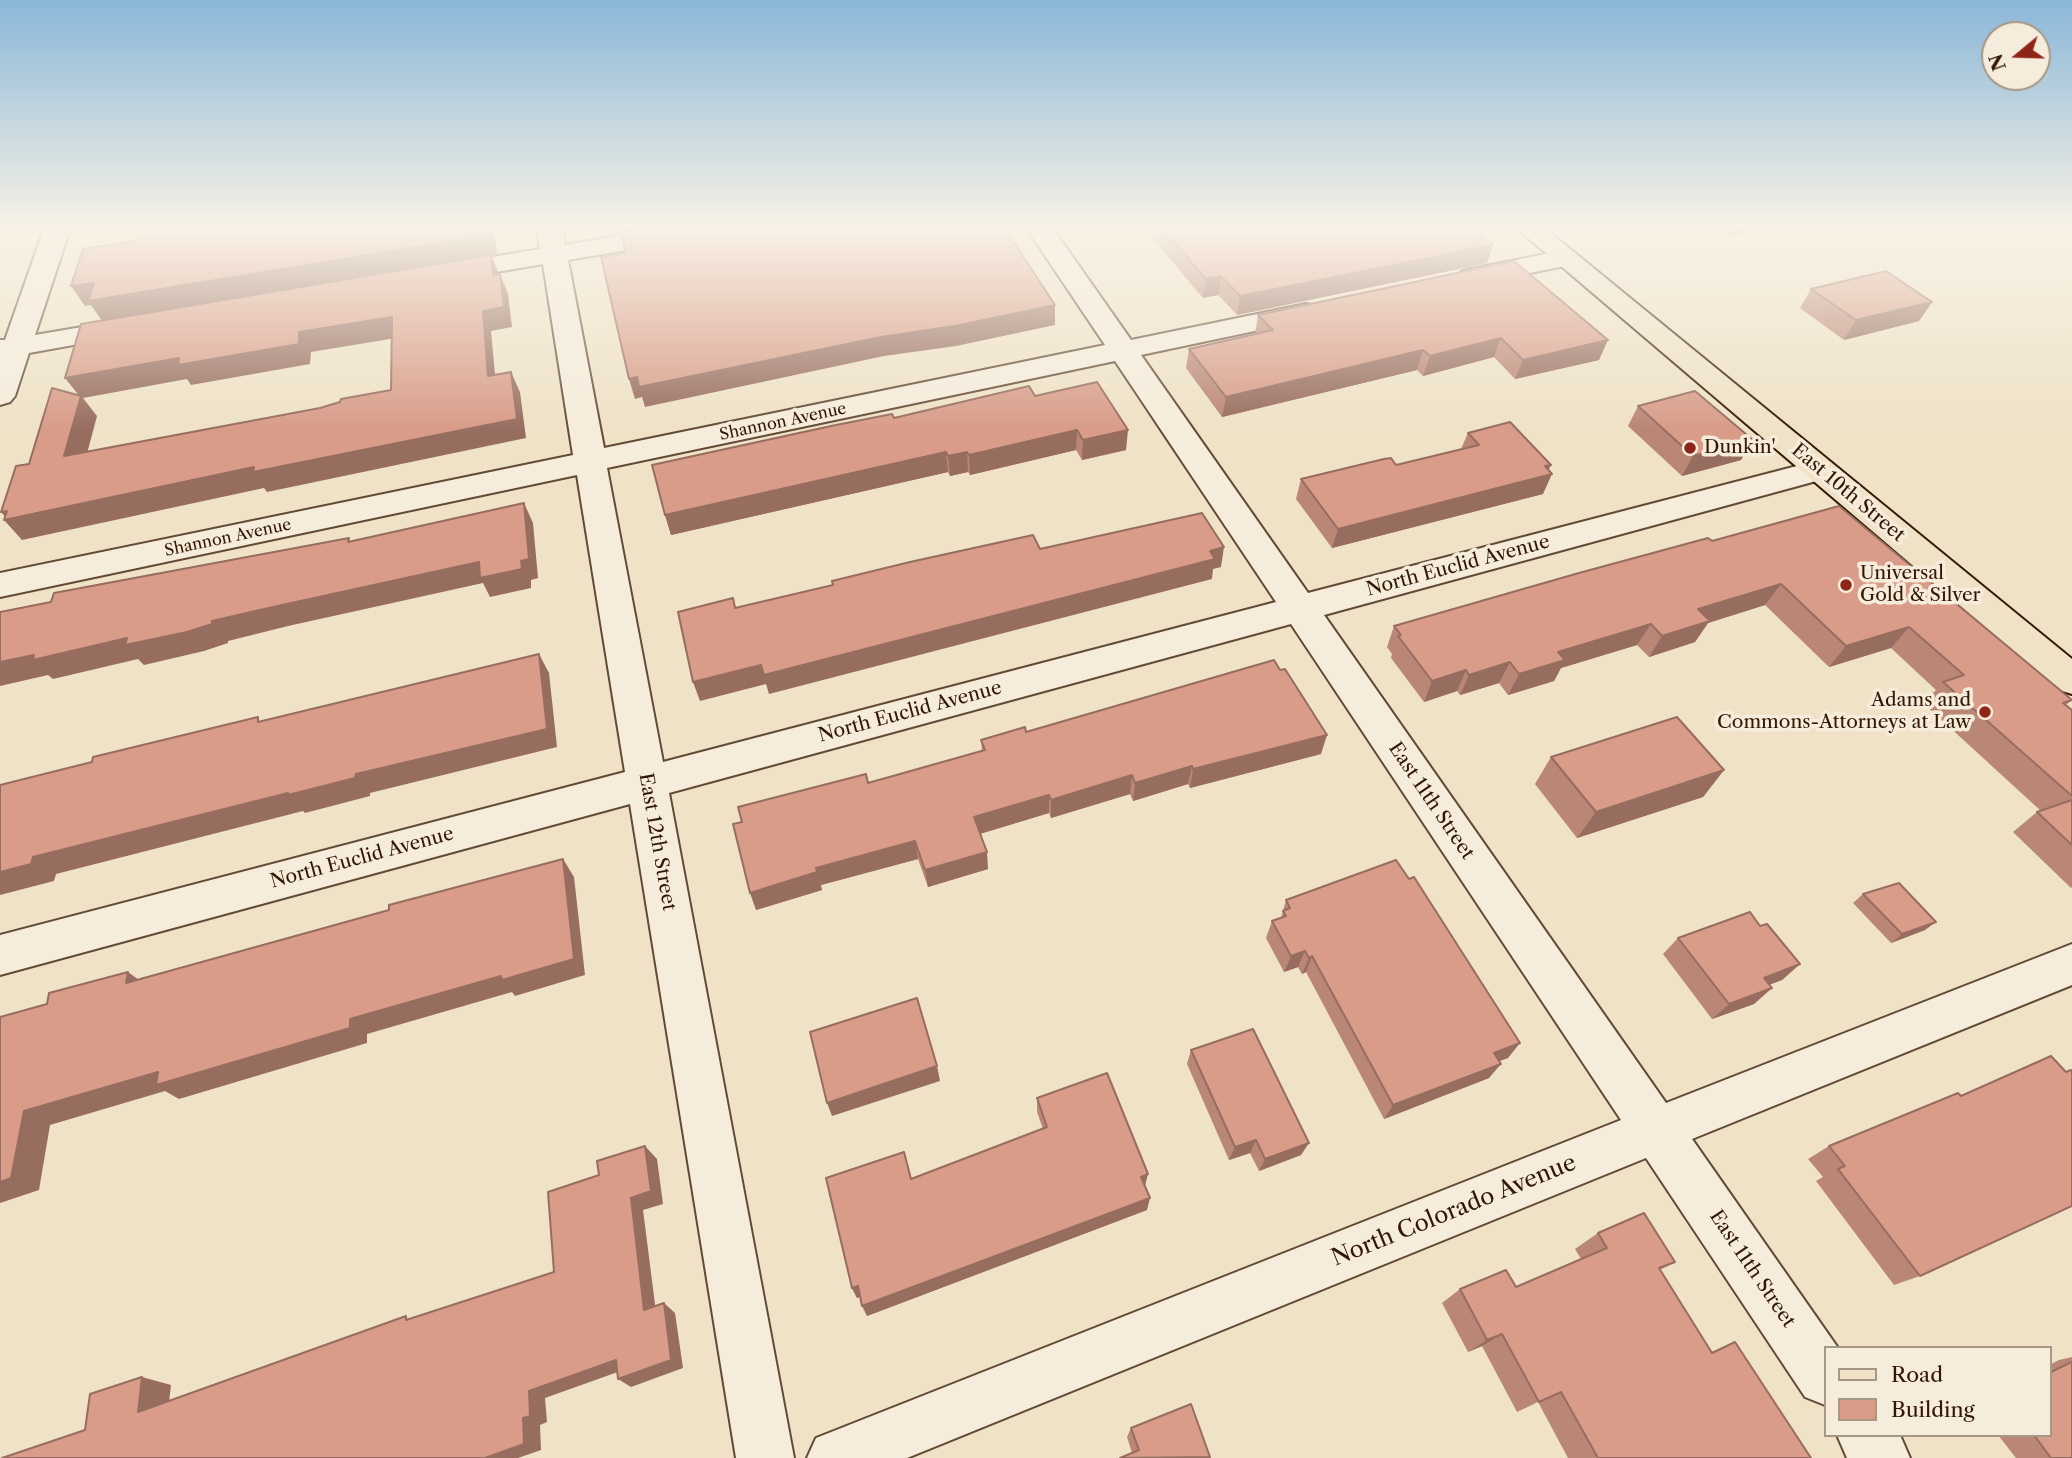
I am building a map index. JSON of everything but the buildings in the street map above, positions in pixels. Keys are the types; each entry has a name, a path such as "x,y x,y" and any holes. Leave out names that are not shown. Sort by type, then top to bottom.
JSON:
{"main road":[{"name":"East 10th Street","path":"1609,294 2072,680"}],"street":[{"path":"0,396 9,347 30,294"},
{"name":"East 12th Street","path":"561,294 765,1458"},
{"name":"East 11th Street","path":"1084,294 1824,1376"},
{"name":"Shannon Avenue","path":"0,585 1337,306"},
{"path":"9,347 155,323"},
{"name":"North Euclid Avenue","path":"0,955 1820,470"},
{"name":"North Colorado Avenue","path":"836,1458 2072,964"},
{"path":"1866,1437 1881,1458"}],"place":[{"name":"Dunkin'","path":"1690,448"},
{"name":"Universal Gold & Silver","path":"1846,585"},
{"name":"Adams and Commons-Attorneys at Law","path":"1985,712"}]}
